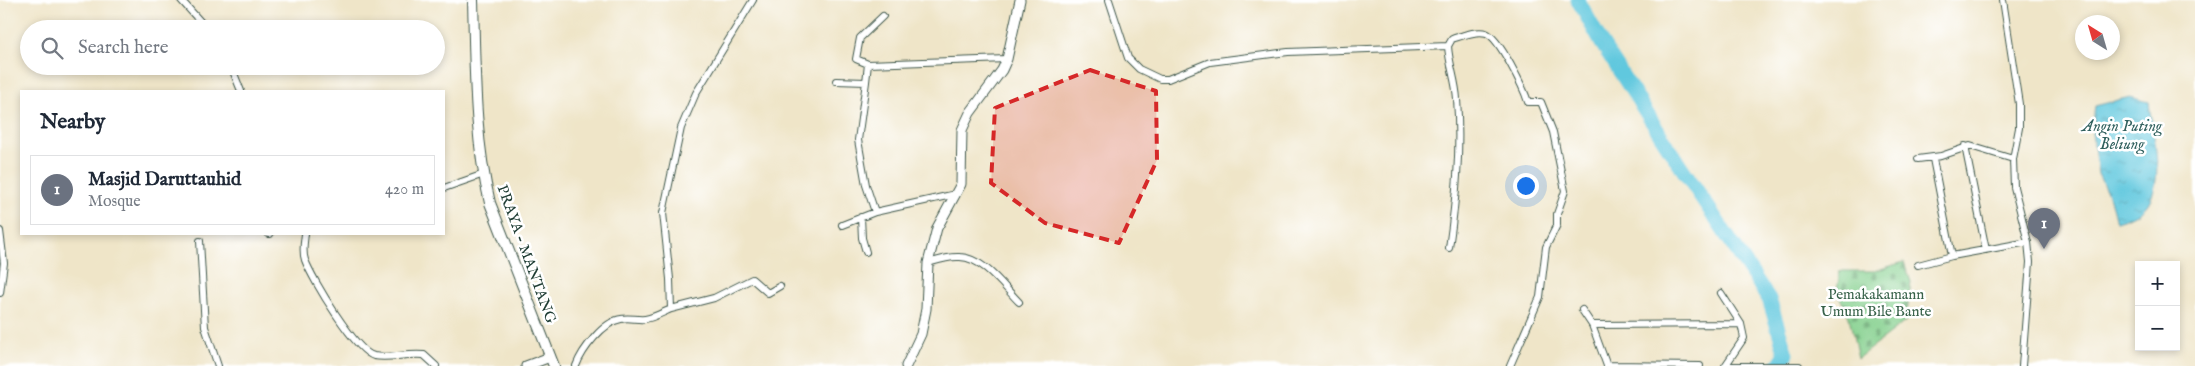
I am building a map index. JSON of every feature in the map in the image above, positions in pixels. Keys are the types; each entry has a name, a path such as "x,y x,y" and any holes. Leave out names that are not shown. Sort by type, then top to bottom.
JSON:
{"main road":[{"name":"PRAYA - MANTANG","path":"473,0 477,117 484,174 490,203 552,362"}],"street":[{"path":"181,0 199,20"},
{"path":"670,309 670,280 663,213 681,128 696,93 753,0"},
{"path":"906,366 920,334 926,308 928,263 937,228 956,194 962,176 962,130 970,113 996,79 1007,58 1020,0"},
{"path":"1109,0 1128,58 1139,69 1160,79 1168,79 1210,62 1288,52 1448,46"},
{"path":"2003,0 2019,104 2019,128 2013,159 2014,187 2028,242 2030,280 2022,366"},
{"path":"883,16 859,42 856,59 868,64 1007,58"},
{"path":"1449,248 1458,188 1458,133 1455,80 1448,60 1448,46 1452,39 1480,32 1492,36 1523,88 1528,102 1541,102 1553,132 1565,186 1557,225 1546,247 1540,297 1510,366"},
{"path":"868,64 858,140 866,185 875,212"},
{"path":"235,75 241,90"},
{"path":"836,81 866,82"},
{"path":"1918,159 1933,159 1965,146 2013,159"},
{"path":"1965,146 1986,250"},
{"path":"1933,159 1952,256"},
{"path":"445,188 484,174"},
{"path":"842,225 875,212 956,194"},
{"path":"861,217 862,238 866,252"},
{"path":"0,231 4,262 0,294"},
{"path":"305,235 304,255 312,275 343,325 365,350 375,356 424,355 436,366"},
{"path":"200,241 204,321 218,366"},
{"path":"1918,265 1952,256 2028,242"},
{"path":"928,263 954,257 968,258 980,264 1018,302"},
{"path":"576,366 586,349 614,321 620,319 646,319 670,309 714,298 752,279 769,294 780,286"},
{"path":"1721,293 1741,324 1744,338 1725,366"},
{"path":"1582,310 1592,325 1607,366 1700,366"},
{"path":"1592,325 1741,324"},
{"path":"526,366 552,362"},
{"path":"1731,366 1799,366"}],"highlighted area":[{"path":"1090,70 1156,91 1157,160 1119,243 1045,223 991,183 995,108"}],"green space":[{"name":"Pemakakamann Umum Bile Bante","path":"1904,262 1911,282 1906,321 1858,358 1849,317 1837,291 1840,271 1874,271"}],"water":[{"name":"Angin Puting Beliung","path":"2130,97 2149,102 2156,153 2156,179 2154,191 2146,206 2134,215 2116,222 2110,198 2098,174 2092,133 2095,106"}],"waterway":[{"path":"1578,0 1601,42 1769,299 1786,354 1778,366"}],"place":[{"name":"Masjid Daruttauhid","path":"2044,249"}]}
